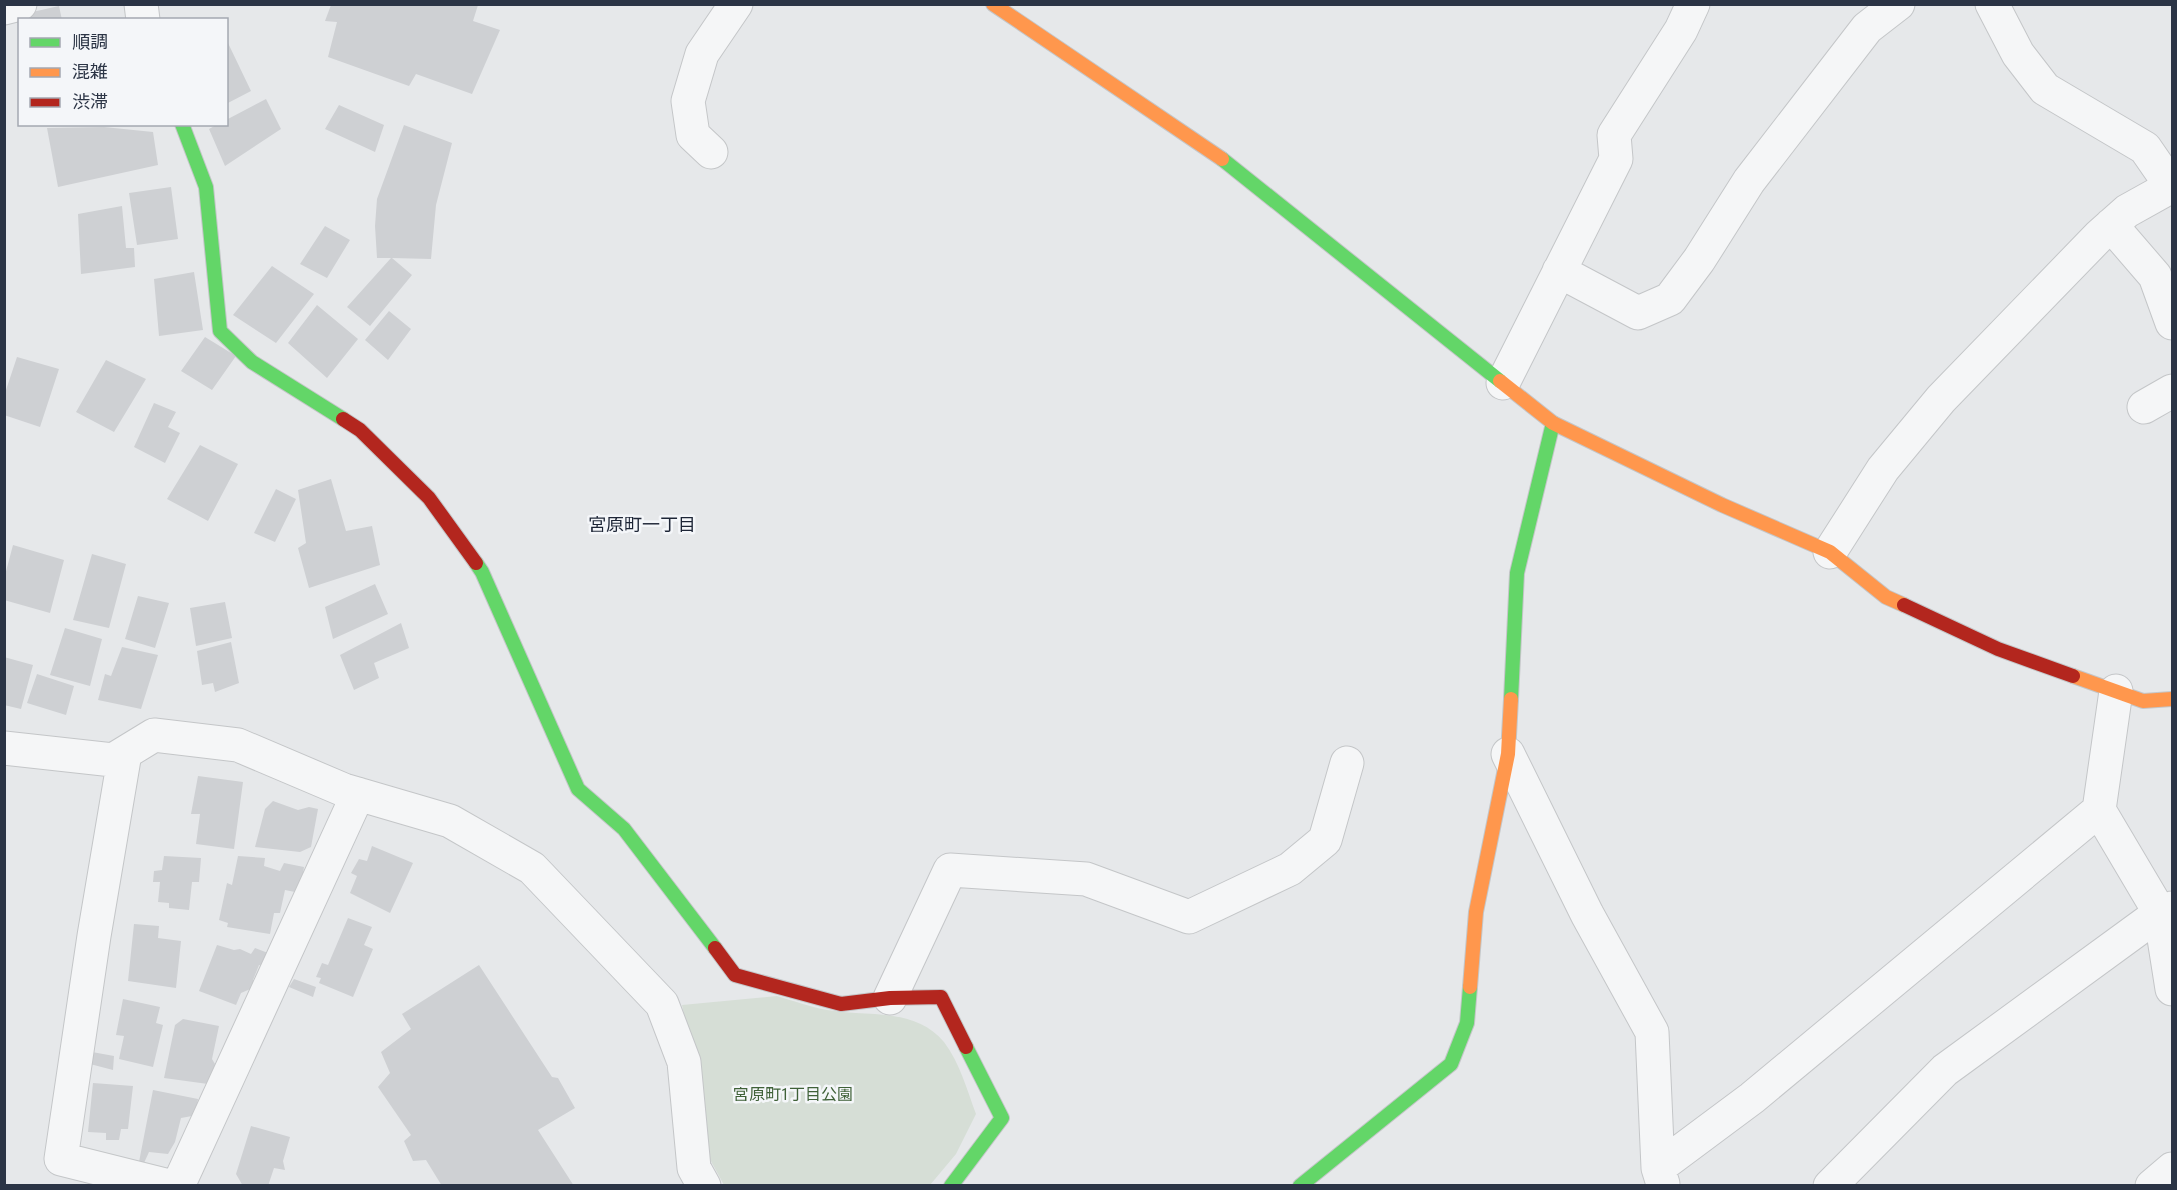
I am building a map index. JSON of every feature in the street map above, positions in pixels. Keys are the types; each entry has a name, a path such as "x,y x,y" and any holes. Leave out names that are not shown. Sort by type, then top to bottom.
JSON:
{"street":[{"path":"4,8 20,4"},
{"path":"711,152 693,135 688,100 702,54 736,4"},
{"path":"993,4 1225,160 1553,423 1722,505 1830,552 1886,597 1998,649 2143,701 2172,699"},
{"path":"1503,383 1616,159 1614,135 1681,30 1693,4"},
{"path":"1559,271 1638,313 1670,299 1700,260 1749,181 1867,28 1898,4"},
{"path":"1830,552 1883,469 1941,399 2111,225 2127,211 2172,187 2145,148 2045,89 2018,54 1992,4"},
{"path":"183,126 206,187 220,331 252,362 360,430 429,498 482,572 578,789 624,829 735,975 841,1004 890,998 941,997 1002,1118 951,1185"},
{"path":"2111,225 2155,276 2172,323"},
{"path":"2144,407 2172,391"},
{"path":"1308,1183 1451,1064 1467,1023 1476,912 1508,754 1517,573 1553,423"},
{"path":"2116,692 2099,810 2166,911 2172,990"},
{"path":"4,748 112,760 154,735 238,745 344,790 450,821 532,868 662,1004 684,1062 694,1168 704,1185"},
{"path":"125,753 94,936 61,1159 169,1185"},
{"path":"1508,754 1587,914 1652,1032 1661,1177"},
{"path":"890,998 950,870 1086,879 1189,917 1290,868 1325,840 1347,763"},
{"path":"178,1185 358,794"},
{"path":"1661,1177 1752,1098 2099,810"},
{"path":"1830,1185 1945,1070 2166,911"},
{"path":"2152,1185 2172,1169"}],"green space":[{"name":"宮原町1丁目公園","path":"777,996 827,1010 905,1018 932,1031 944,1042 959,1068 976,1114 956,1154 930,1185 724,1185 706,1152 701,1095 682,1005"}],"building":[{"path":"331,5 478,5 473,21 500,30 472,94 416,74 409,86 328,57 337,22 325,21"},
{"path":"59,6 62,18 29,18 28,13"},
{"path":"228,43 251,91 228,103"},
{"path":"266,99 281,129 225,166 209,129 214,126 228,126 228,119"},
{"path":"339,105 384,125 375,152 325,129"},
{"path":"404,125 452,143 436,205 431,259 392,258 412,275 370,326 347,307 391,258 377,258 375,226 377,199"},
{"path":"104,127 153,132 158,165 58,187 47,128"},
{"path":"171,187 178,239 137,245 129,193"},
{"path":"122,206 126,248 134,248 135,267 81,274 78,214"},
{"path":"325,226 350,240 327,278 300,264"},
{"path":"272,266 314,294 276,343 233,315"},
{"path":"194,272 203,330 159,336 154,279"},
{"path":"317,305 358,339 327,378 288,343"},
{"path":"389,311 411,329 388,360 365,340"},
{"path":"205,337 236,356 212,390 181,371"},
{"path":"17,357 59,369 40,427 4,415 4,396"},
{"path":"106,360 146,379 114,432 76,412"},
{"path":"154,403 176,412 168,427 180,433 165,463 134,447"},
{"path":"200,445 238,464 208,521 167,499"},
{"path":"331,479 346,531 372,526 380,565 309,588 298,548 306,543 298,490"},
{"path":"276,489 296,499 275,542 254,533"},
{"path":"13,545 64,560 50,613 4,600 4,579"},
{"path":"92,554 126,564 109,628 73,620"},
{"path":"375,584 388,614 333,639 325,607"},
{"path":"138,596 169,603 155,648 125,639"},
{"path":"225,602 232,638 196,646 190,608"},
{"path":"401,623 409,648 374,663 379,678 354,690 340,655"},
{"path":"65,628 102,639 90,686 50,675"},
{"path":"231,642 239,683 215,692 213,683 202,685 197,651"},
{"path":"122,647 158,655 141,709 98,700 105,674 111,676"},
{"path":"4,657 33,665 21,709 4,705"},
{"path":"37,674 74,686 66,715 27,703"},
{"path":"198,776 243,782 234,849 196,844 200,814 191,814"},
{"path":"273,801 298,810 309,807 318,809 311,847 300,852 255,847 265,809"},
{"path":"372,846 413,863 390,913 350,893 357,876 351,873 359,859 367,861"},
{"path":"164,856 201,858 199,882 192,882 189,910 169,908 169,903 158,902 160,882 153,882 154,871 162,870"},
{"path":"238,856 265,858 264,866 280,871 284,863 304,867 300,893 285,890 280,913 274,913 270,934 227,927 228,923 219,920 227,883 232,885"},
{"path":"348,918 372,927 364,945 373,949 353,997 319,983 321,978 316,977 322,963 328,965"},
{"path":"134,924 159,926 158,938 181,941 176,988 128,981"},
{"path":"217,945 234,950 240,949 251,954 255,948 268,953 264,966 259,965 253,980 258,982 255,987 241,993 236,1005 199,991"},
{"path":"479,965 552,1077 558,1078 575,1108 538,1130 574,1186 442,1186 426,1160 413,1161 404,1141 411,1135 378,1087 390,1073 381,1052 411,1029 402,1014"},
{"path":"294,979 316,987 313,997 289,987"},
{"path":"123,999 160,1007 156,1023 163,1025 153,1067 119,1059 124,1036 116,1035"},
{"path":"183,1019 219,1026 212,1059 215,1064 208,1084 164,1078 175,1025"},
{"path":"92,1052 114,1056 113,1070 90,1064"},
{"path":"93,1083 133,1086 128,1129 121,1129 119,1140 106,1140 106,1133 88,1132"},
{"path":"153,1090 198,1099 196,1111 192,1116 181,1118 175,1142 168,1154 149,1152 144,1163 139,1162"},
{"path":"251,1126 290,1137 283,1161 285,1170 274,1168 268,1186 243,1186 236,1174"}],"traffic: fast":[{"path":"183,126 206,187 220,331 252,362 343,419"},
{"path":"1222,159 1500,381"},
{"path":"1511,699 1517,573 1553,423"},
{"path":"476,563 578,789 624,829 715,948"},
{"path":"1300,1186 1451,1064 1467,1023 1470,987"},
{"path":"951,1186 1002,1118 966,1047"}],"traffic: slow":[{"path":"993,4 1222,159"},
{"path":"1500,381 1553,423 1722,505 1830,552 1886,597 1904,605"},
{"path":"2073,676 2143,701 2172,699"},
{"path":"1470,987 1476,912 1508,754 1511,699"}],"traffic: jam":[{"path":"343,419 360,430 429,498 476,563"},
{"path":"1904,605 1998,649 2073,676"},
{"path":"715,948 735,975 841,1004 890,998 941,997 966,1047"}],"district":[{"name":"宮原町一丁目","path":"642,525"}]}
